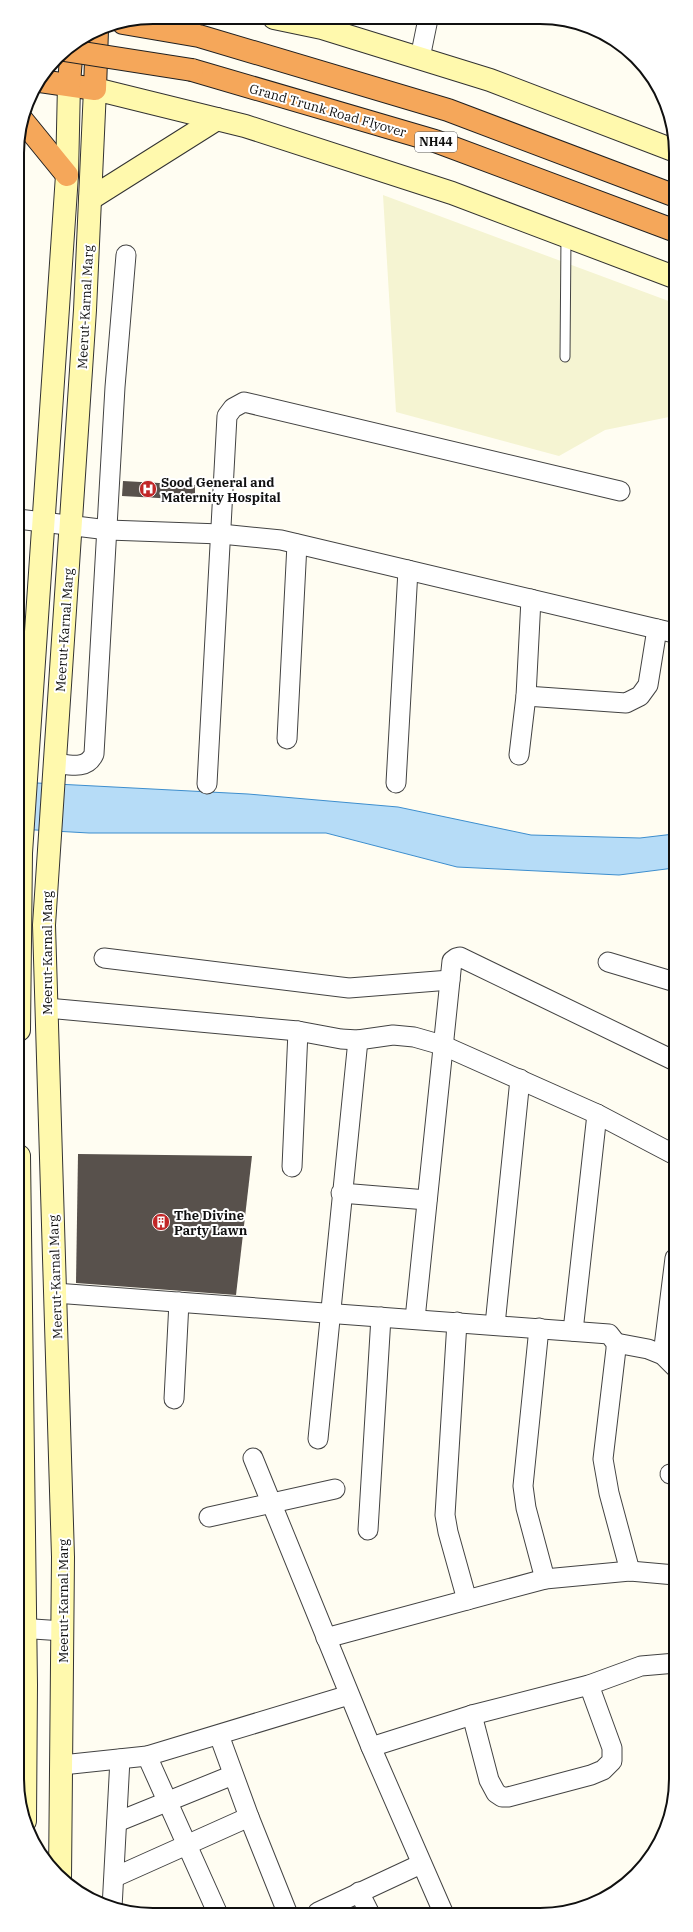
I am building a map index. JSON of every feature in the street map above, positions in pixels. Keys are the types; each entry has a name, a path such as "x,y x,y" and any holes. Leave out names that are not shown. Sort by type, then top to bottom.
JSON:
{"highway":[{"name":"NH44","path":"135,25 200,36 448,110 669,193"},
{"name":"Meerut-Karnal Marg","path":"95,88 97,37"},
{"name":"Grand Trunk Road Flyover","path":"73,51 192,70 435,141 669,228"},
{"path":"69,84 71,53"},
{"path":"46,82 95,88"},
{"path":"27,126 67,175"}],"street":[{"path":"303,24 322,28 490,80 669,148"},
{"path":"420,58 427,24"},
{"name":"Meerut-Karnal Marg","path":"24,806 67,175 69,84"},
{"path":"95,88 245,126 452,192 669,275"},
{"name":"Meerut-Karnal Marg","path":"60,1868 64,1557 44,925 72,524 88,258 95,88"},
{"path":"90,198 217,119"},
{"path":"62,255 88,258"},
{"path":"55,767 85,765 91,761 94,754 115,388 126,255"},
{"path":"207,784 227,416 233,408 244,402 620,491"},
{"path":"24,520 72,524 108,530 221,534 281,540 666,631 648,685 640,696 626,703 526,696"},
{"path":"287,739 297,544"},
{"path":"396,783 408,570"},
{"path":"519,755 526,696 531,599"},
{"path":"415,1319 442,1045 452,961 460,957 669,1058"},
{"path":"104,958 349,988 450,980"},
{"path":"608,962 669,980"},
{"path":"46,1008 298,1031 341,1039 358,1040 393,1035 414,1037 442,1045 598,1114 669,1152"},
{"path":"292,1167 298,1031"},
{"path":"318,1439 358,1040"},
{"path":"495,1325 520,1079"},
{"path":"572,1330 598,1114"},
{"path":"342,1193 427,1200"},
{"path":"24,1232 54,1236"},
{"path":"55,1293 606,1333 612,1337 616,1343 603,1460 609,1493 630,1572"},
{"path":"174,1399 179,1302"},
{"path":"368,1530 382,1317"},
{"path":"457,1322 445,1515 466,1600"},
{"path":"539,1328 523,1486 526,1508 544,1579"},
{"path":"616,1343 648,1349 669,1361"},
{"path":"254,1458 371,1747 441,1908"},
{"path":"209,1517 335,1489"},
{"path":"326,1638 544,1579 630,1572 669,1575"},
{"path":"24,1628 63,1631"},
{"path":"371,1747 472,1715 589,1685 641,1666 669,1664"},
{"path":"472,1715 493,1788 502,1797 515,1795 591,1775 603,1770 612,1761 612,1748 589,1685"},
{"path":"62,1765 147,1756 350,1695"},
{"path":"219,1735 249,1817 285,1908"},
{"path":"147,1756 215,1908"},
{"path":"113,1901 120,1759"},
{"path":"117,1822 233,1775"},
{"path":"115,1877 249,1817"},
{"path":"326,1908 421,1864"},
{"path":"359,1892 367,1908"}],"lane":[{"path":"565,357 566,236"}],"green space":[{"path":"383,195 669,301 669,417 605,430 559,456 396,412"}],"water":[{"path":"24,782 248,794 398,807 531,835 640,838 669,835 669,869 619,875 457,867 326,833 89,833 24,829"}],"building":[{"path":"123,481 195,485 195,500 122,496"},
{"name":"The Divine Party Lawn","path":"78,1154 252,1156 236,1295 76,1283"}],"place":[{"name":"Sood General and Maternity Hospital","path":"148,489"},
{"name":"The Divine Party Lawn","path":"161,1222"}]}
